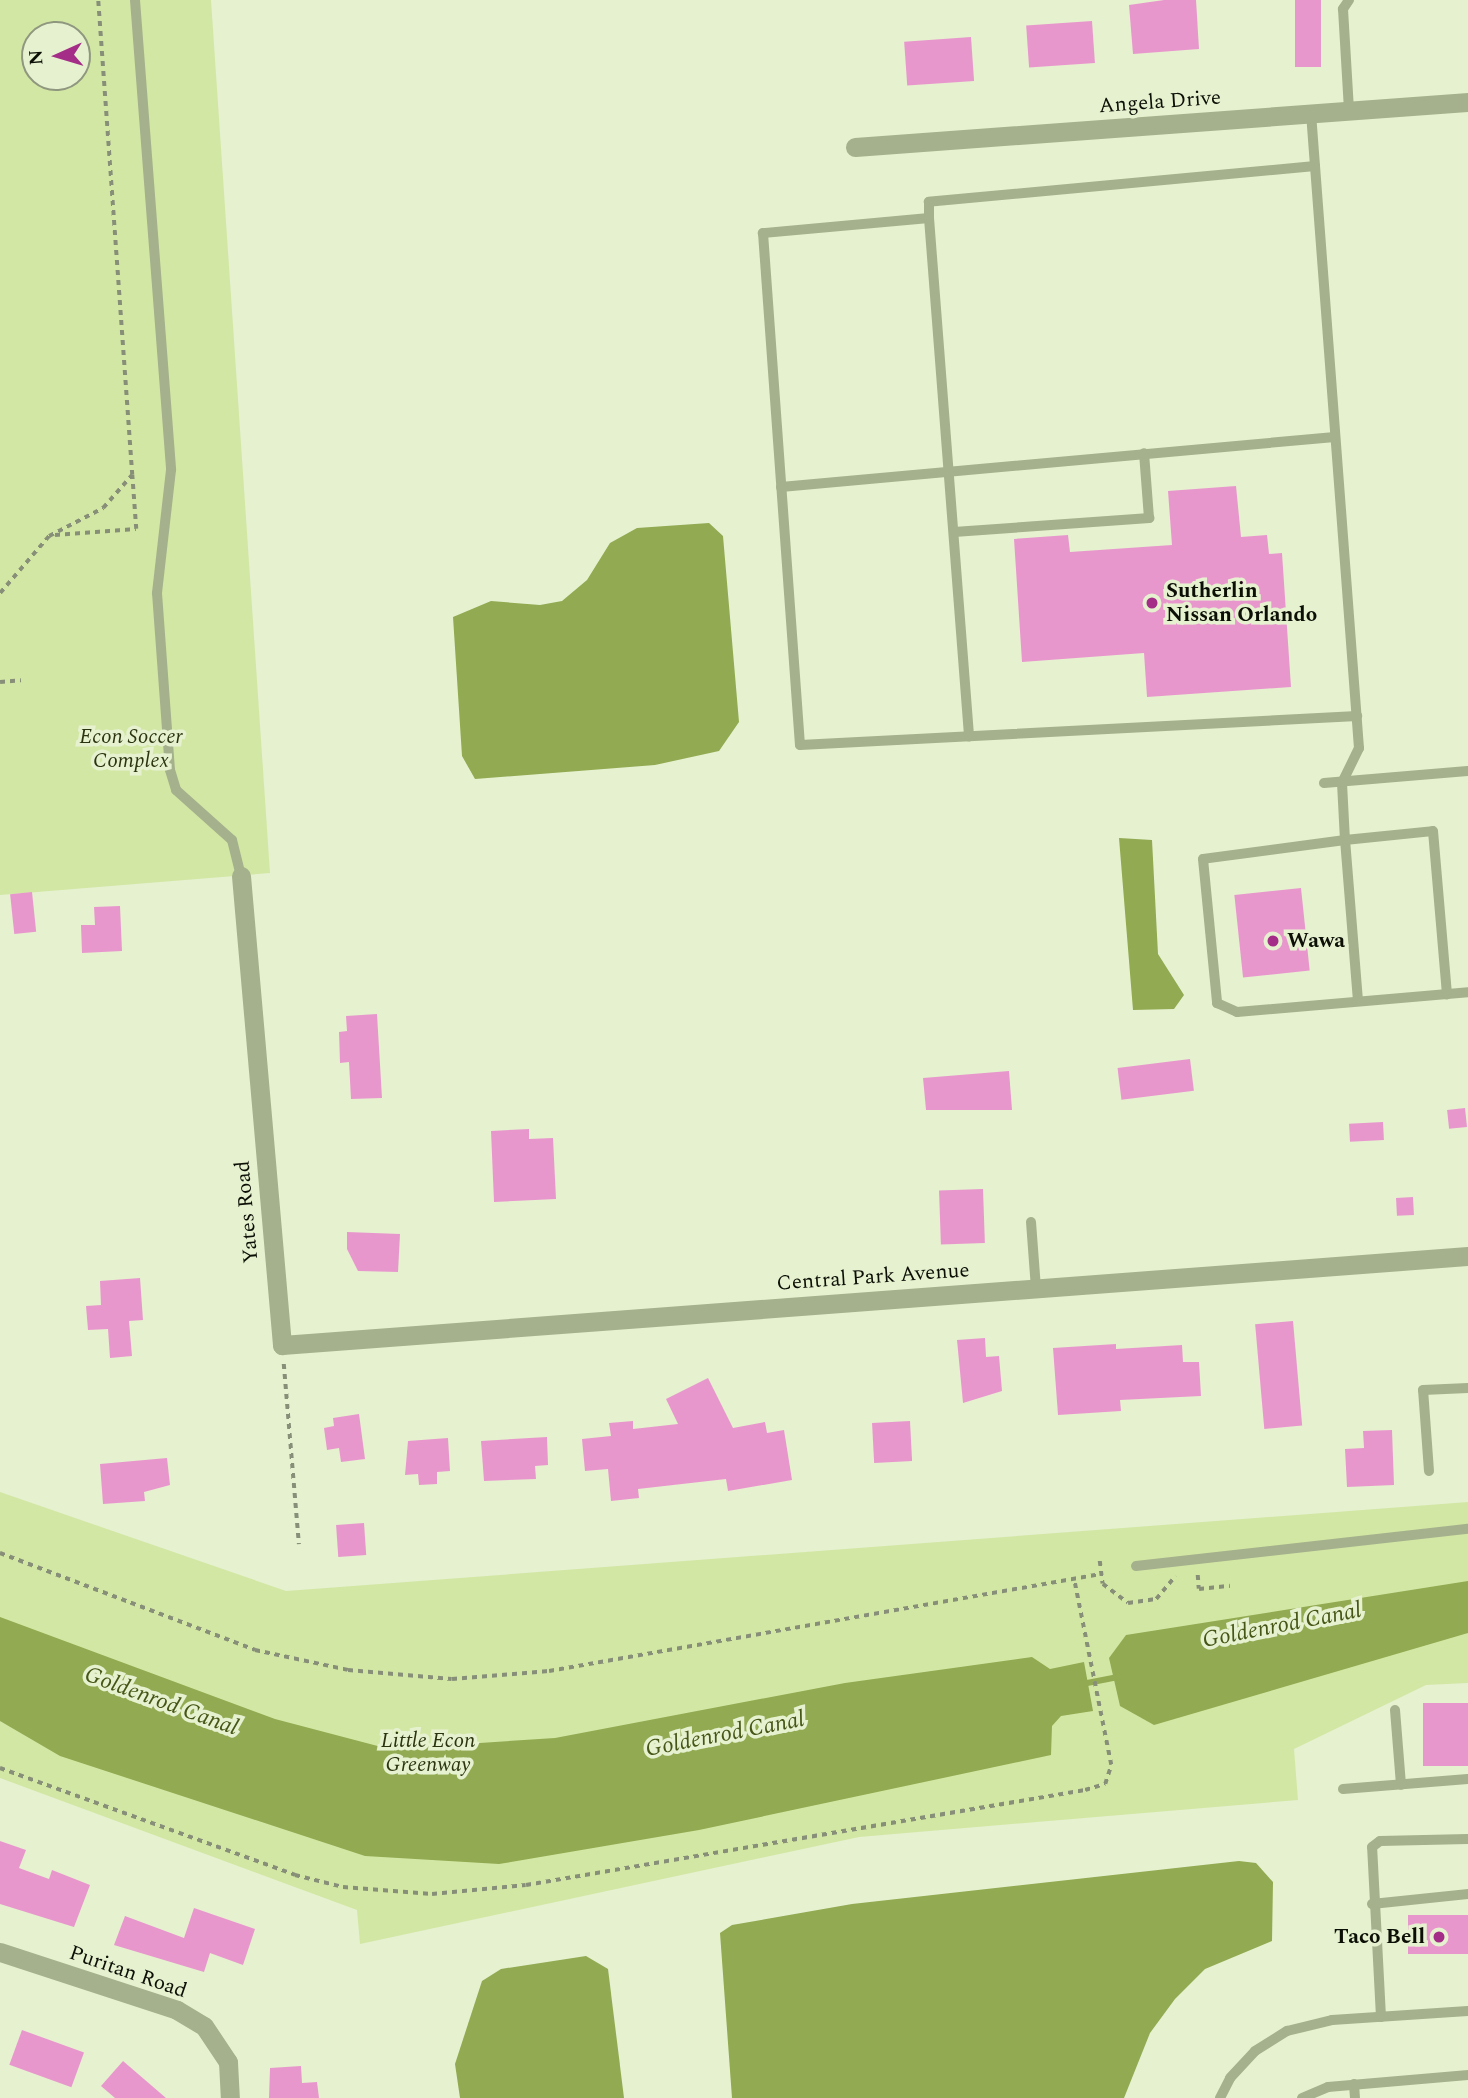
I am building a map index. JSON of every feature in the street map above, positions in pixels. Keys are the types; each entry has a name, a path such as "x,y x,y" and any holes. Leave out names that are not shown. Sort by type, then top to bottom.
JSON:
{"street":[{"name":"Angela Drive","path":"855,147 1468,103"},
{"name":"Yates Road","path":"241,876 282,1345"},
{"name":"Central Park Avenue","path":"282,1345 1468,1256"},
{"name":"Puritan Road","path":"0,1952 177,2010 204,2026 228,2062 230,2098"}],"lane":[{"path":"135,0 171,470 157,593 170,771 176,790 232,840 241,876"},
{"path":"1349,0 1343,9 1349,111"},
{"path":"1311,114 1359,748 1342,783 1358,1001"},
{"path":"969,736 929,202 1315,166"},
{"path":"929,218 763,233 800,745 1357,716"},
{"path":"781,487 1335,437"},
{"path":"954,533 1149,518 1144,453"},
{"path":"1324,783 1468,771"},
{"path":"1447,994 1433,831 1203,859 1217,1003 1237,1012 1358,1001 1447,994 1468,992"},
{"path":"1031,1222 1036,1288"},
{"path":"1429,1471 1423,1390 1468,1388"},
{"path":"1136,1566 1468,1528"},
{"path":"1395,1710 1401,1785"},
{"path":"1343,1789 1468,1779"},
{"path":"1381,2017 1369,1860 1380,1841 1468,1839"},
{"path":"1372,1904 1468,1894"},
{"path":"1220,2098 1230,2078 1255,2051 1287,2031 1381,2017 1468,2011"},
{"path":"1302,2098 1328,2087 1468,2075"},
{"path":"1354,2084 1355,2098"}],"path":[{"path":"49,536 135,529 97,0"},
{"path":"0,593 49,536 103,508 132,475"},
{"path":"0,682 21,680"},
{"path":"282,1345 299,1544"},
{"path":"0,1553 256,1650 348,1670 452,1679 531,1674 1101,1574"},
{"path":"1100,1561 1101,1574 1117,1598 1134,1604 1156,1599 1184,1572"},
{"path":"1190,1571 1198,1570 1199,1589 1230,1586"},
{"path":"0,1768 315,1881 372,1891 456,1892 1093,1789 1105,1784 1110,1773 1101,1712 1074,1580"}],"green space":[{"name":"Econ Soccer Complex","path":"0,0 211,0 270,873 0,895"},
{"name":"Little Econ Greenway","path":"0,1492 286,1591 1468,1502 1468,1683 1426,1685 1294,1749 1298,1800 859,1837 360,1944 357,1910 0,1778"}],"water":[{"path":"709,523 723,536 739,722 719,751 655,765 475,779 462,756 453,617 491,601 540,605 562,601 587,580 610,543 637,528"},
{"path":"1119,838 1152,840 1158,954 1184,995 1174,1009 1133,1010"},
{"path":"1468,1581 1468,1633 1154,1725 1120,1706 1109,1658 1126,1635"},
{"path":"0,1617 275,1719 389,1749 555,1738 845,1683 1032,1657 1050,1669 1084,1662 1093,1711 1061,1716 1052,1726 1051,1755 699,1830 499,1864 365,1856 60,1756 0,1721"},
{"path":"1239,1861 1256,1863 1273,1882 1272,1941 1205,1969 1175,1999 1150,2033 1124,2098 732,2098 720,1933 732,1925 852,1904"},
{"path":"586,1956 608,1969 624,2098 460,2098 455,2064 482,1981 501,1969"}],"building":[{"path":"1164,0 1196,0 1199,49 1133,54 1129,5"},
{"path":"1295,0 1321,0 1321,67 1295,67"},
{"path":"1092,21 1095,63 1029,68 1026,26"},
{"path":"971,37 974,81 907,86 904,42"},
{"name":"Sutherlin Nissan Orlando","path":"1236,486 1241,537 1267,535 1269,554 1282,553 1291,687 1147,697 1144,653 1022,662 1014,539 1068,535 1070,552 1172,545 1168,491"},
{"name":"Wawa","path":"1301,888 1310,971 1243,978 1234,895"},
{"path":"32,892 36,932 14,934 10,894"},
{"path":"120,906 122,951 82,953 81,925 95,925 94,907"},
{"path":"377,1014 382,1098 351,1099 349,1062 340,1063 339,1032 347,1031 346,1016"},
{"path":"1190,1059 1194,1091 1121,1100 1118,1068"},
{"path":"1009,1071 1012,1110 926,1110 923,1078"},
{"path":"1465,1108 1467,1127 1449,1129 1447,1110"},
{"path":"1383,1122 1384,1140 1350,1142 1349,1124"},
{"path":"529,1129 529,1139 553,1138 556,1199 494,1202 491,1131"},
{"path":"983,1189 985,1243 941,1245 939,1191"},
{"path":"1413,1197 1414,1215 1397,1216 1396,1198"},
{"path":"347,1232 400,1234 398,1272 358,1271 347,1249"},
{"path":"140,1278 143,1320 129,1321 132,1356 110,1358 108,1329 88,1330 86,1306 101,1305 100,1281"},
{"path":"1293,1321 1302,1426 1264,1429 1255,1324"},
{"path":"985,1338 986,1357 999,1356 1002,1391 963,1403 957,1340"},
{"path":"1116,1344 1116,1349 1182,1345 1183,1362 1199,1362 1201,1396 1120,1400 1121,1411 1058,1415 1053,1348"},
{"path":"708,1378 733,1428 765,1422 767,1433 784,1430 792,1480 728,1491 726,1479 638,1489 639,1498 611,1501 608,1469 585,1471 582,1439 611,1436 609,1423 633,1421 633,1429 678,1424 666,1399"},
{"path":"359,1414 365,1459 341,1462 339,1448 327,1450 324,1428 334,1426 333,1418"},
{"path":"910,1421 912,1461 874,1463 872,1423"},
{"path":"1392,1430 1394,1485 1347,1487 1345,1449 1364,1448 1363,1431"},
{"path":"547,1437 548,1465 535,1466 536,1479 484,1481 481,1441"},
{"path":"448,1438 450,1471 437,1472 437,1484 419,1485 418,1474 405,1475 408,1441"},
{"path":"167,1458 170,1485 144,1492 145,1501 103,1504 100,1464"},
{"path":"364,1523 366,1555 338,1557 336,1525"},
{"path":"1423,1703 1468,1703 1468,1766 1423,1766"},
{"path":"0,1841 26,1850 19,1868 49,1879 52,1870 90,1885 74,1927 0,1904"},
{"path":"194,1908 255,1929 243,1965 210,1953 204,1972 114,1945 125,1916 184,1938"},
{"name":"Taco Bell","path":"1408,1915 1468,1915 1468,1954 1408,1954"},
{"path":"22,2030 84,2053 71,2087 9,2065"},
{"path":"123,2061 166,2098 115,2098 101,2086"},
{"path":"301,2066 302,2083 317,2082 319,2098 269,2098 270,2068"}],"waterway":[{"name":"Goldenrod Canal","path":"1082,1684 1119,1677"}],"place":[{"name":"Sutherlin Nissan Orlando","path":"1152,603"},
{"name":"Wawa","path":"1273,941"},
{"name":"Taco Bell","path":"1439,1937"}]}
